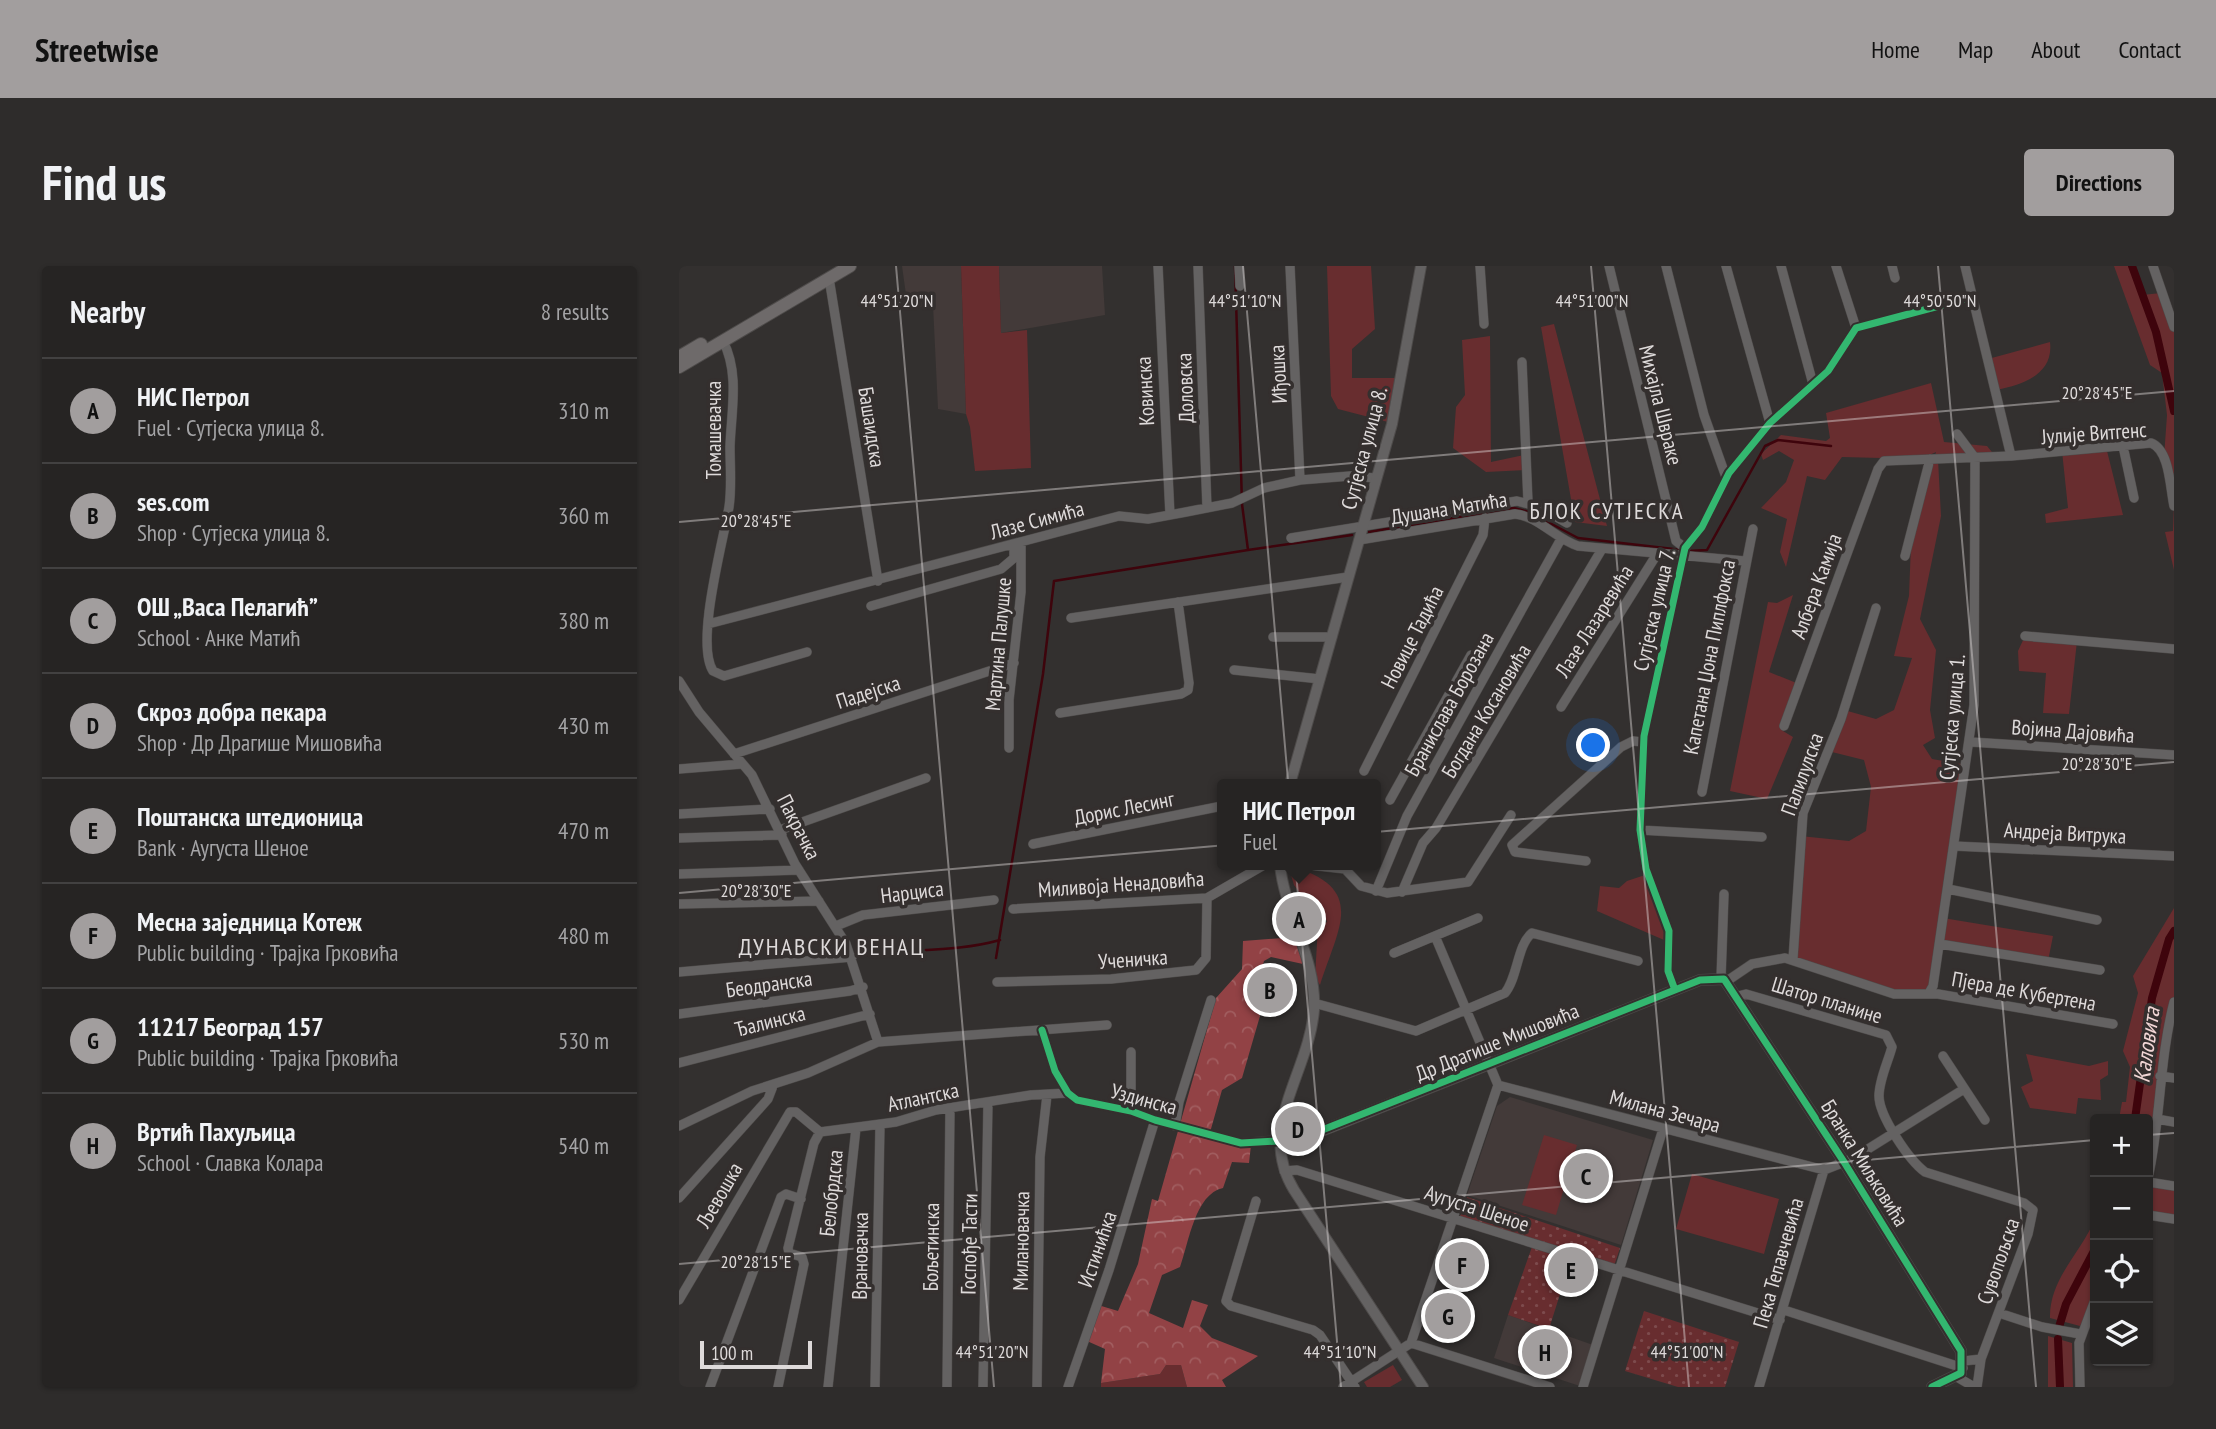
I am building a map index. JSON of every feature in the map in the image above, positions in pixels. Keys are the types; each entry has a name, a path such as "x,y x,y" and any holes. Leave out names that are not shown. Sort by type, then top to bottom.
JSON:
{"main road":[{"path":"679,357 832,272 851,266"},
{"path":"679,367 832,272"}],"street":[{"name":"Ковинска","path":"1158,266 1170,515"},
{"name":"Доловска","path":"1198,266 1207,508"},
{"path":"1239,266 1240,286"},
{"name":"Иђошка","path":"1290,266 1300,480"},
{"name":"Сутјеска улица 8.","path":"1291,779 1402,380 1421,266"},
{"path":"1480,266 1484,324"},
{"name":"Михајла Швраке","path":"1609,266 1676,541 1684,552"},
{"path":"1666,266 1705,415 1726,477"},
{"path":"1726,266 1770,423"},
{"path":"1781,266 1813,384"},
{"path":"1836,266 1856,328 1973,297"},
{"path":"1892,266 1895,278"},
{"path":"1905,556 1930,459 2011,456 1965,266"},
{"path":"2153,266 2174,326"},
{"name":"Башаидска","path":"832,272 878,581"},
{"name":"Сутјеска улица 7.","path":"1675,990 1668,971 1669,931 1646,869 1640,830 1643,742 1684,552 1702,527 1726,477 1770,423 1832,366 1856,328"},
{"name":"Томашевачка","path":"723,341 730,359 733,402 731,483 708,624 707,658 713,671 721,675 807,652"},
{"path":"1522,362 1528,502"},
{"path":"1957,434 1975,458"},
{"path":"2123,446 2134,498"},
{"name":"Јулије Витгенс","path":"2011,456 2123,446 2157,446 2164,457 2174,506"},
{"name":"Сутјеска улица 1.","path":"1929,993 1933,986 1971,742 1977,676 1975,458"},
{"name":"Албера Камија","path":"1784,726 1878,469 1884,461 1930,459"},
{"name":"Лазе Симића","path":"708,624 1119,516 1148,519 1207,508 1239,501 1263,488 1300,480 1360,475 1376,478"},
{"path":"1291,538 1506,502 1528,502 1567,523"},
{"name":"Душана Матића","path":"1359,540 1485,518 1523,515 1561,539 1578,545 1657,554 1684,552 1745,561"},
{"name":"Новице Тадића","path":"1364,771 1483,535 1485,518"},
{"name":"Капетана Џона Пиплфокса","path":"1702,792 1753,528"},
{"name":"Бранислава Борозана","path":"1376,891 1403,824 1561,539"},
{"path":"871,606 1001,569 1014,558 1018,543"},
{"name":"Мартина Палушке","path":"1009,748 1021,592 1018,543"},
{"name":"Богдана Косановића","path":"1402,892 1423,843 1436,828 1602,549"},
{"name":"Лазе Лазаревића","path":"1561,707 1657,554"},
{"path":"1071,618 1348,577"},
{"path":"1060,713 1181,694 1188,690 1178,602"},
{"name":"Палилулска","path":"1793,959 1803,813 1841,719 1876,608"},
{"path":"2025,636 2174,649"},
{"path":"1273,637 1332,638"},
{"path":"1390,800 1472,655"},
{"name":"Падејска","path":"734,754 1014,663"},
{"path":"1234,670 1320,679"},
{"name":"Пакрачка","path":"679,681 699,712 752,775 799,870 852,957 878,1042"},
{"path":"1432,725 1451,736"},
{"path":"1586,860 1515,852 1512,845 1621,747 1633,741 1643,742"},
{"name":"Војина Дајовића","path":"1971,742 2174,755"},
{"path":"679,769 742,764"},
{"path":"679,838 781,833 926,778"},
{"name":"Дорис Лесинг","path":"1033,844 1217,807"},
{"path":"679,814 770,809"},
{"path":"1346,870 1356,883 1376,891 1402,892 1471,881 1511,815"},
{"path":"1640,830 1762,837"},
{"name":"Андреја Витрука","path":"1954,846 2174,856"},
{"path":"679,874 799,870"},
{"name":"Миливоја Ненадовића","path":"1013,909 1207,898 1255,870"},
{"path":"1281,870 1288,904 1306,957 1314,1003 1310,1031 1279,1140 1284,1171 1423,1387"},
{"path":"1948,889 2097,920"},
{"path":"1724,894 1724,979 1759,962 1793,959 1894,994 1921,996 1929,993"},
{"name":"Ученичка","path":"997,982 1121,979 1196,970 1206,958 1207,898"},
{"name":"Нарциса","path":"835,926 863,915 994,900"},
{"path":"679,904 820,901"},
{"path":"1394,953 1478,918"},
{"path":"1314,1003 1416,1031 1467,1012 1505,993 1532,933 1638,961"},
{"path":"1343,1387 1353,1384 1412,1343 1498,1084 1435,936"},
{"path":"1940,944 2099,970"},
{"path":"679,972 852,957"},
{"name":"Др Драгише Мишовића","path":"1279,1140 1304,1138 1700,980 1724,979"},
{"name":"Бранка Миљковића","path":"1724,979 1738,996 1845,1162 1961,1351 1961,1369"},
{"name":"Беодранска","path":"679,1014 850,991 863,986"},
{"name":"Пјера де Кубертена","path":"1929,993 2113,1024"},
{"name":"Шатор планине","path":"1738,996 1747,994 1886,1035 1892,1047 1879,1098 1882,1111 1895,1132"},
{"name":"Уздинска","path":"1175,1126 1179,1102 1211,1000"},
{"path":"2148,1177 2160,1076 2173,1009"},
{"name":"Ђалинска","path":"679,1063 870,1014"},
{"path":"679,1126 752,1091 773,1086 878,1042 1107,1025"},
{"path":"1042,1030 1049,1058 1068,1093"},
{"path":"1131,1052 1131,1111"},
{"path":"1943,1056 1985,1120"},
{"path":"2160,1076 2174,1078"},
{"name":"Милана Зечара","path":"1498,1084 1824,1170"},
{"path":"679,1198 768,1099 773,1086"},
{"path":"1824,1170 1845,1162 1964,1089"},
{"name":"Уздинска","path":"1068,1093 1083,1102 1131,1111 1155,1121 1241,1143 1279,1140"},
{"name":"Атлантска","path":"820,1132 880,1125 988,1102 1068,1093"},
{"name":"Милановачка","path":"1037,1387 1040,1157 1047,1095"},
{"name":"Госпође Тасти","path":"983,1387 988,1102"},
{"name":"Бољетинска","path":"947,1387 950,1108"},
{"name":"Љевошка","path":"679,1300 765,1151 793,1111 820,1132"},
{"path":"2157,1119 2174,1122"},
{"name":"Истинићка","path":"1068,1387 1109,1270 1155,1121"},
{"name":"Врановачка","path":"875,1387 880,1125"},
{"name":"Белобрдска","path":"828,1387 856,1128"},
{"path":"1583,1387 1663,1129"},
{"path":"778,1387 804,1264 801,1258 787,1251 814,1143 820,1132"},
{"name":"Сувопољска","path":"1895,1132 1915,1164 1924,1172 2024,1203 2033,1210 2028,1234 1981,1359"},
{"name":"Аугуста Шеное","path":"1284,1171 1297,1170 1780,1320"},
{"name":"Пека Тепавчевића","path":"1759,1387 1824,1170"},
{"path":"2153,1181 2174,1186"},
{"path":"710,1387 781,1197 786,1194 801,1199"},
{"path":"1256,1201 1226,1301 1231,1306 1313,1330 1320,1335 1353,1384"},
{"path":"2153,1216 2174,1219"},
{"path":"2080,1387 2080,1334 2094,1303"},
{"path":"1784,1310 1961,1369 1975,1387"},
{"path":"1999,1313 2080,1334"},
{"path":"1412,1343 1550,1387"},
{"path":"1932,1387 1981,1359"},
{"path":"1975,1387 1981,1359"}],"shaded area":[{"path":"902,266 961,266 966,414 938,409 933,305 908,309"},
{"path":"961,266 999,266 1001,333 1027,330 1031,468 975,471 966,414"},
{"path":"999,266 1102,266 1105,315 1001,333"},
{"path":"1327,266 1371,266 1375,329 1352,349 1352,378 1398,378 1388,422 1338,409 1331,396"},
{"path":"2114,266 2132,266 2142,295 2161,293 2174,328 2174,504 2164,457 2167,415 2162,373 2150,365"},
{"path":"1554,324 1607,526 1575,522 1541,327"},
{"path":"1490,336 1491,462 1524,455 1526,470 1486,472 1453,448 1456,407 1465,395 1462,340"},
{"path":"2050,342 2050,353 2042,370 2026,381 1996,390 1988,359"},
{"path":"1931,383 1944,442 1987,446 1996,457 1938,459 1941,516 1920,619 1936,650 1930,710 1935,738 1923,745 1932,759 1967,765 1943,918 2053,936 2048,961 1940,944 1929,993 1907,996 1793,959 1800,836 1849,841 1866,831 1871,787 1864,760 1828,751 1844,710 1876,719 1894,710 1912,658 1894,656 1909,596 1911,544 1936,452 1921,459 1842,457 1825,480 1807,476 1786,567 1780,552 1787,519 1761,508 1786,482 1794,460 1779,451 1763,460 1761,454 1781,435 1826,441 1830,438 1826,413"},
{"path":"2106,447 2123,515 2046,523 2045,514 2068,508 2062,451"},
{"path":"2174,504 2174,570 2165,532 2173,531"},
{"path":"1793,595 1769,672 1799,684 1783,731 1793,737 1767,799 1730,791 1768,602 1777,603"},
{"path":"2025,636 2077,641 2069,714 2043,713 2046,673 2019,671 2018,651"},
{"path":"1290,870 1302,870 1329,885 1338,897 1341,911 1339,927 1320,985 1315,977 1318,926 1327,922 1320,902 1309,905 1294,885"},
{"path":"1645,875 1665,935 1664,940 1597,911 1600,886 1619,888 1627,881"},
{"path":"2174,908 2174,1002 2153,1144 2153,1114 2120,1114 2122,1102 2126,1102 2130,1067 2123,1051 2138,993 2133,976"},
{"path":"2026,1054 2089,1066 2108,1061 2108,1075 2100,1080 2101,1100 2078,1098 2076,1114 2030,1108 2021,1087 2033,1081"},
{"path":"1510,1097 1653,1140 1621,1245 1467,1195 1497,1106"},
{"path":"1544,1135 1577,1145 1556,1215 1522,1205"},
{"path":"1692,1174 1779,1199 1764,1254 1676,1229"},
{"path":"2153,1183 2174,1186 2174,1219 2153,1216"},
{"path":"1467,1197 1620,1248 1614,1266 1460,1217"},
{"path":"2090,1229 2090,1308 2080,1326 2050,1318 2051,1304 2060,1279"},
{"path":"1533,1244 1572,1256 1549,1329 1508,1315"},
{"path":"1644,1311 1739,1342 1725,1387 1678,1387 1625,1371"},
{"path":"1508,1315 1596,1346 1583,1387 1494,1358"},
{"path":"2048,1336 2072,1343 2073,1387 2048,1387"},
{"path":"1166,1365 1181,1365 1187,1387 1101,1387 1101,1383 1160,1374"},
{"path":"1393,1365 1402,1380 1390,1387 1367,1387 1364,1382"}],"green space":[{"path":"1295,937 1303,964 1271,957 1264,961 1253,997 1260,1016 1242,1078 1222,1090 1209,1136 1251,1145 1249,1163 1232,1162 1223,1188 1213,1192 1199,1209 1180,1267 1162,1275 1149,1313 1183,1328 1192,1300 1208,1305 1200,1326 1212,1338 1258,1356 1222,1380 1226,1387 1187,1387 1181,1365 1166,1365 1160,1374 1101,1383 1105,1349 1087,1341 1098,1305 1118,1311 1138,1264 1152,1199 1158,1201 1216,998 1242,969 1243,941"}],"waterway":[{"path":"996,958 1043,674 1054,581 1248,550 1242,504 1235,266"},
{"name":"Каловита","path":"2132,266 2156,332 2174,411"},
{"path":"1688,551 1707,550 1765,446 1778,440 1831,446"},
{"path":"1369,532 1514,508 1529,512 1578,538 1682,550"},
{"path":"1248,550 1352,535"},
{"name":"Каловита","path":"2136,1114 2152,998 2169,939 2174,931"},
{"path":"859,956 948,949 1000,940"},
{"name":"Каловита","path":"2059,1327 2066,1304 2090,1258"},
{"name":"Каловита","path":"2058,1339 2060,1387"}],"cycle path":[{"path":"1675,990 1668,971 1669,931 1646,869 1640,830 1644,736 1685,548 1702,527 1729,473 1770,423 1828,371 1856,328 1973,297"},
{"path":"1042,1030 1055,1071 1068,1093 1077,1100 1131,1111 1241,1143 1297,1140 1700,980 1724,979 1844,1162 1961,1351 1961,1373 1932,1387"}],"place":[{"name":"НИС Петрол","path":"1299,919"},
{"name":"ses.com","path":"1270,990"},
{"name":"Скроз добра пекара","path":"1298,1129"},
{"name":"ОШ „Васа Пелагић”","path":"1586,1176"},
{"name":"Месна заједница Котеж","path":"1462,1265"},
{"name":"Поштанска штедионица","path":"1571,1270"},
{"name":"11217 Београд 157","path":"1448,1316"},
{"name":"Вртић Пахуљица","path":"1545,1352"}],"district":[{"name":"БЛОК СУТЈЕСКА","path":"1607,510"},
{"name":"ДУНАВСКИ ВЕНАЦ","path":"832,946"}]}
